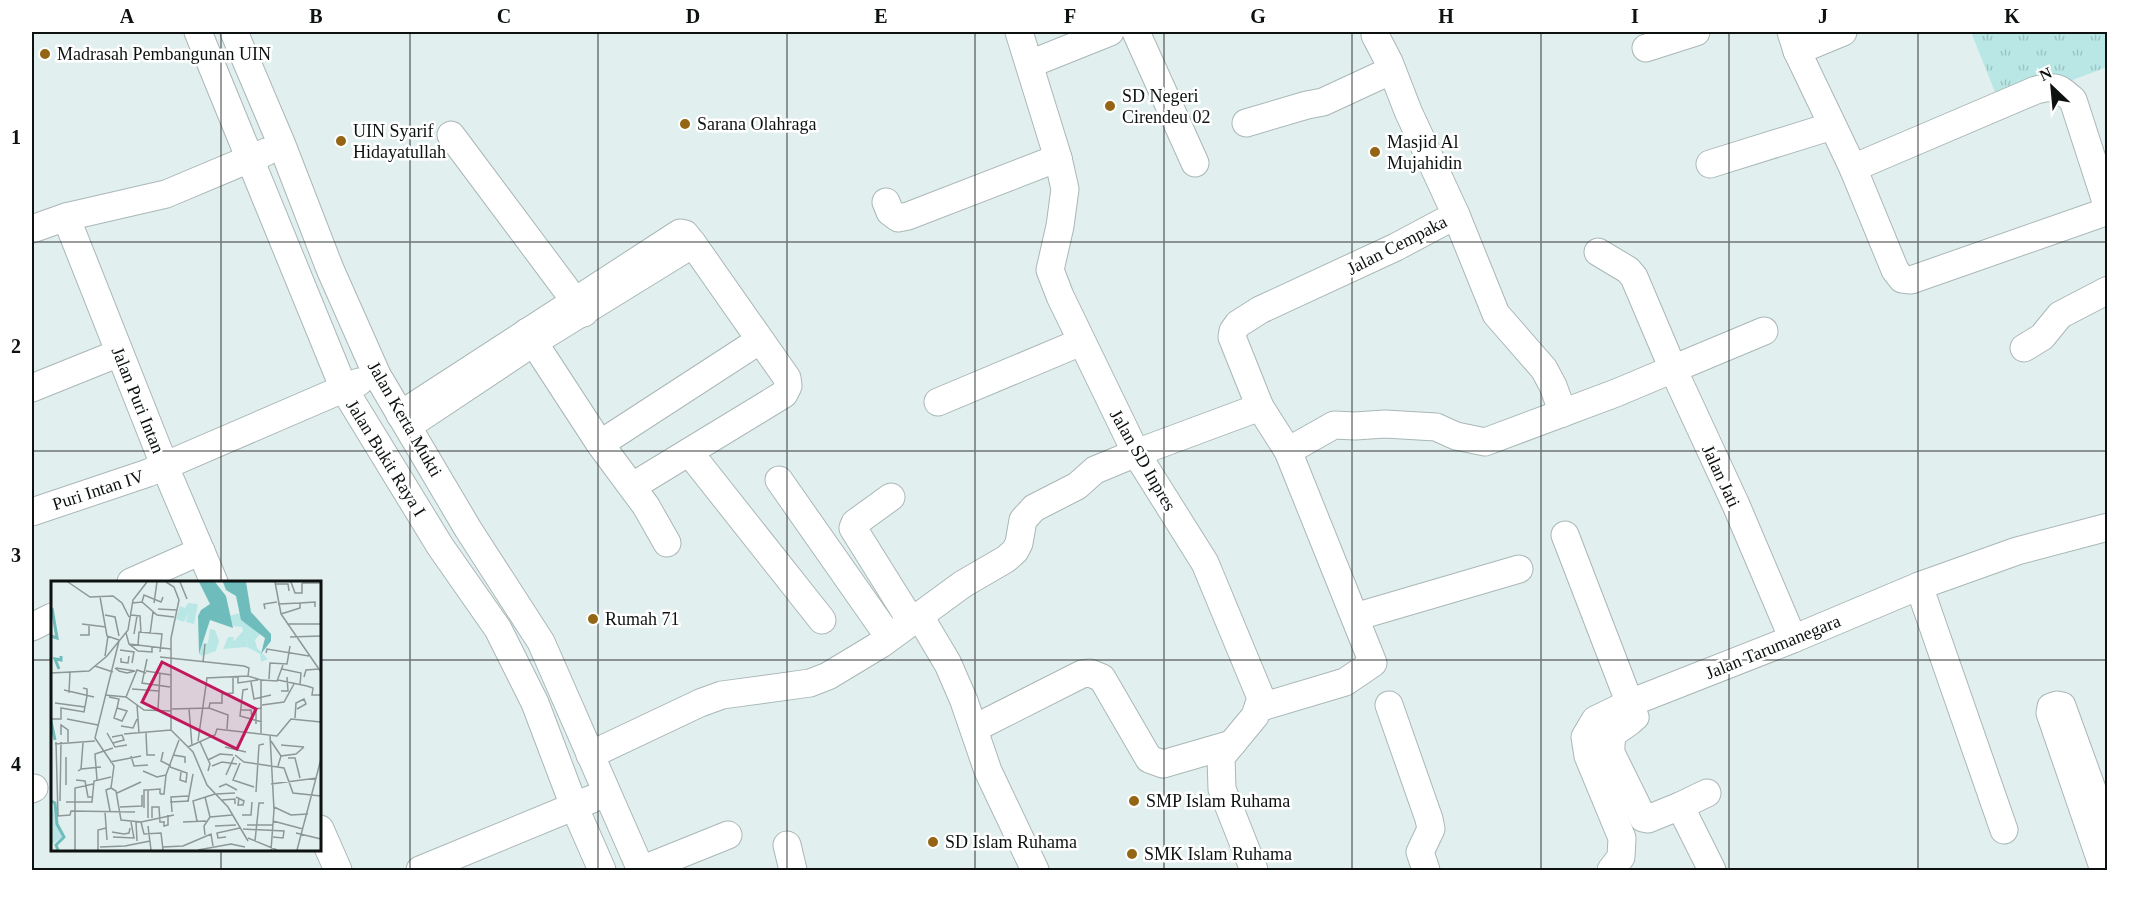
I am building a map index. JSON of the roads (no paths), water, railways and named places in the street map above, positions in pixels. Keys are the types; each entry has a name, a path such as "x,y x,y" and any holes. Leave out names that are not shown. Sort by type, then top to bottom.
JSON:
{"street":[{"name":"Jalan Bukit Raya I","path":"198,32 344,389 440,546 498,629 535,703 591,799 602,870"},
{"name":"Jalan Kerta Mukti","path":"234,32 279,138 330,269 377,375 468,529 541,642 590,755 591,799"},
{"name":"Jalan SD Inpres","path":"1019,32 1058,158 1065,189 1060,226 1050,270 1081,342 1136,453 1205,562 1261,699 1258,708"},
{"path":"1030,64 1110,32"},
{"path":"1136,32 1195,164"},
{"name":"Jalan Cempaka","path":"1258,708 1345,682 1373,663 1288,451 1260,407 1232,337 1233,331 1238,324 1260,310 1396,247 1456,214 1408,111 1375,35 1376,32"},
{"path":"1646,48 1696,32"},
{"path":"1843,32 1794,41 1853,168 1895,270 1902,279 1911,280 2108,210 2073,100 2062,90 2053,86 2036,90 1853,168"},
{"path":"1246,123 1323,102 1392,70"},
{"path":"1710,164 1832,126"},
{"path":"451,135 580,307"},
{"path":"32,229 66,217 166,195 247,152 279,138"},
{"path":"886,202 890,212 898,218 908,216 1058,158"},
{"path":"1456,214 1496,314 1544,369 1563,413"},
{"name":"Jalan Puri Intan","path":"66,217 119,353 214,581"},
{"path":"404,420 580,307 680,233 685,234 787,378 788,386 784,394 633,486"},
{"name":"Jalan Jati","path":"1598,252 1628,270 1634,277 1672,369 1736,505 1794,639"},
{"path":"302,284 330,269"},
{"path":"2024,348 2042,338 2060,315 2108,290"},
{"path":"1288,451 1334,425 1384,424 1436,427 1456,436 1485,442 1616,393 1764,331"},
{"path":"531,337 600,444 633,486 667,543"},
{"path":"600,444 760,340"},
{"path":"938,402 1081,342"},
{"path":"32,388 119,353"},
{"name":"Puri Intan IV","path":"32,512 165,466 377,375"},
{"path":"590,755 700,703 722,695 810,683 828,676 890,637 963,584 1006,559 1015,551 1019,543 1023,520 1034,508 1077,486 1095,470 1260,407"},
{"path":"689,452 822,620"},
{"path":"779,480 890,637"},
{"path":"891,497 855,523 854,533 952,673 988,771 1035,870"},
{"name":"Jalan Tarumanegara","path":"1611,870 1621,857 1622,838 1588,756 1585,737 1595,720 1630,703 1794,639 1919,586 2017,551 2108,527"},
{"path":"440,546 468,529"},
{"path":"1564,535 1635,717 1614,732 1611,753 1638,811 1643,818 1648,819 1707,793"},
{"path":"133,581 201,551"},
{"path":"1355,617 1519,569"},
{"path":"1919,586 2004,830"},
{"path":"32,627 51,618"},
{"path":"983,724 1082,674 1090,673 1101,678 1149,759 1156,763 1163,764 1232,744"},
{"path":"1389,705 1429,819 1431,829 1420,852 1426,870"},
{"path":"2104,870 2050,713 2054,705 2062,706 2108,832"},
{"path":"1254,870 1222,789 1221,758 1255,716 1258,708"},
{"path":"420,870 591,799 641,870 728,835"},
{"path":"1680,806 1712,870"},
{"path":"321,831 338,870"}],"place":[{"name":"Madrasah Pembangunan UIN","path":"45,54"},
{"name":"SD Negeri Cirendeu 02","path":"1110,106"},
{"name":"Sarana Olahraga","path":"685,124"},
{"name":"UIN Syarif Hidayatullah","path":"341,141"},
{"name":"Masjid Al Mujahidin","path":"1375,152"},
{"name":"Rumah 71","path":"593,619"},
{"name":"SMP Islam Ruhama","path":"1134,801"},
{"name":"SD Islam Ruhama","path":"933,842"},
{"name":"SMK Islam Ruhama","path":"1132,854"}]}
